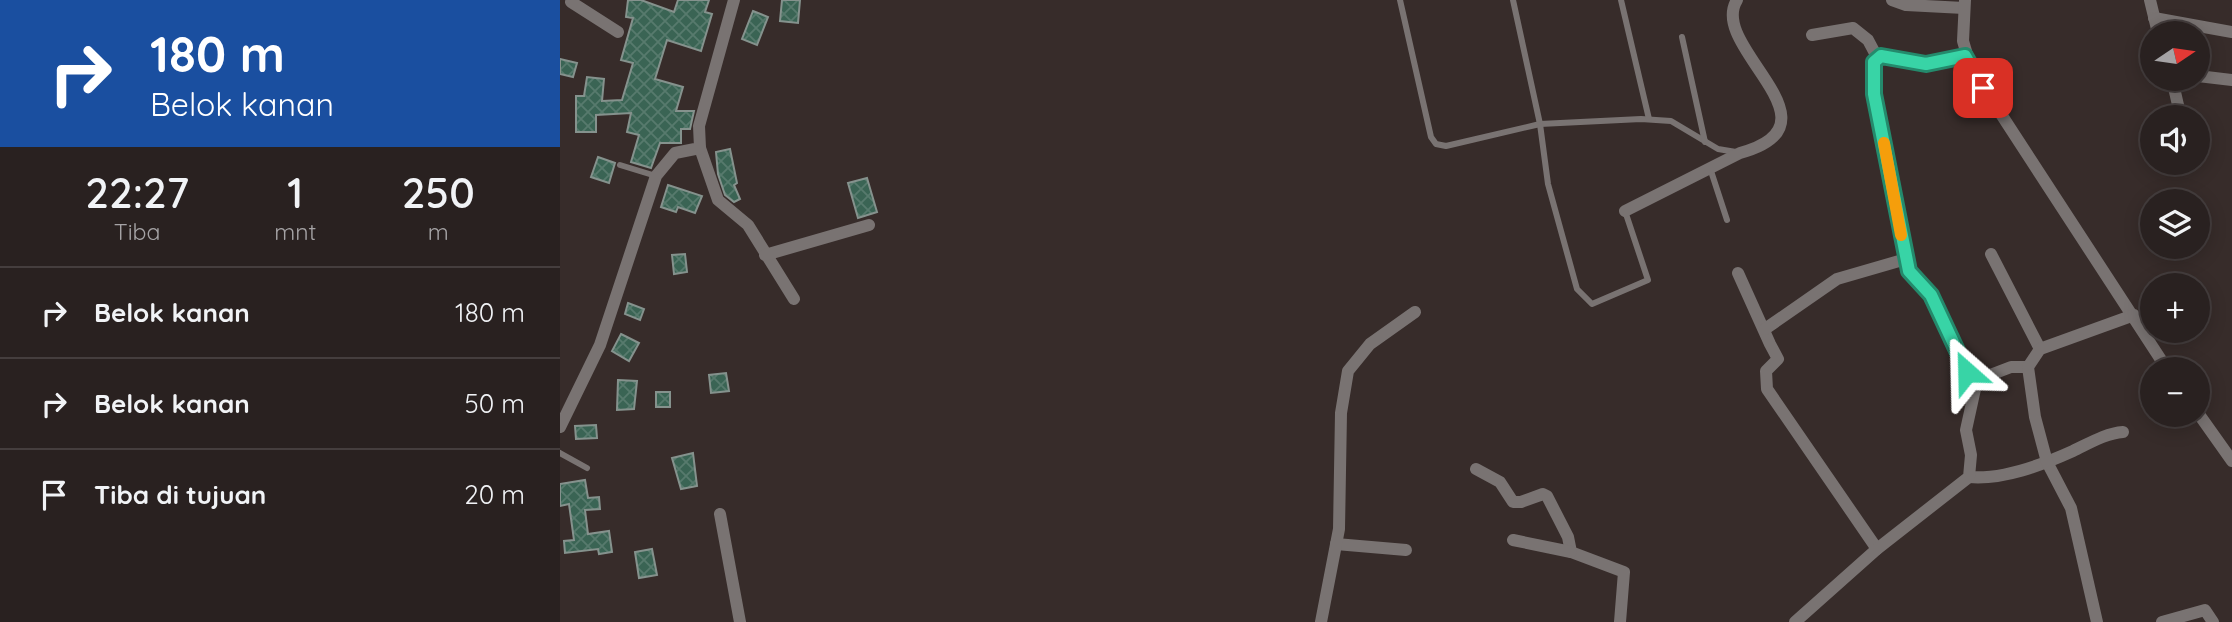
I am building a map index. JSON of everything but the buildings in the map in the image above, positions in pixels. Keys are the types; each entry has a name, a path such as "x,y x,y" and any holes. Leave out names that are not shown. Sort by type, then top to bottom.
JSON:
{"street":[{"path":"734,0 699,126 699,148 718,200 744,220 794,299"},
{"path":"1625,211 1741,153 1758,148 1769,141 1776,131 1780,109 1772,87 1738,38 1734,25 1734,5 1737,0"},
{"path":"1892,0 1906,5 1964,4 1965,56 1996,109 2160,357"},
{"path":"2150,0 2155,21"},
{"path":"568,1 618,32"},
{"path":"2154,18 2232,32"},
{"path":"1812,35 1853,28 1868,40 1877,57"},
{"path":"1877,57 1926,64 1965,56"},
{"path":"1877,57 1874,62 1874,94 1906,259 1912,277 1931,295 1967,372 1977,380"},
{"path":"2210,77 2232,80"},
{"path":"560,427 600,345 656,176 675,153 699,148"},
{"path":"765,255 869,225"},
{"path":"1991,254 2040,349"},
{"path":"1765,329 1837,279 1906,259"},
{"path":"1738,272 1778,359 1766,371 1767,389 1877,549"},
{"path":"1321,622 1336,544 1341,500 1341,413 1348,371 1370,344 1415,312"},
{"path":"2097,622 2071,508 2048,462 2035,417 2027,378 2028,367 2040,349 2134,315"},
{"path":"1977,380 2011,367 2028,367"},
{"path":"1969,477 1971,454 1966,430 1977,380"},
{"path":"2208,427 2232,461"},
{"path":"1795,622 1877,549 1969,477 1993,478 2048,462 2105,436 2123,432"},
{"path":"1476,469 1500,482 1513,502 1543,494 1547,496 1568,537 1571,552"},
{"path":"719,514 740,622"},
{"path":"1513,540 1571,552 1625,572 1620,622"},
{"path":"1336,544 1406,550"},
{"path":"2162,622 2205,610 2213,622"}],"lane":[{"path":"1400,0 1431,136 1436,144 1446,146 1540,124 1649,119 1671,121 1718,149 1741,153"},
{"path":"1513,0 1540,124 1548,184 1577,289 1592,304 1648,280 1625,211"},
{"path":"1620,0 1649,119"},
{"path":"1682,37 1705,142"},
{"path":"620,165 656,176"},
{"path":"1710,168 1727,220"},
{"path":"560,453 587,468"}],"slow traffic":[{"path":"1884,143 1901,235"}],"route":[{"path":"1967,372 1931,295 1909,271 1874,94 1875,58 1881,56 1935,64 1965,56 1983,88"}]}
